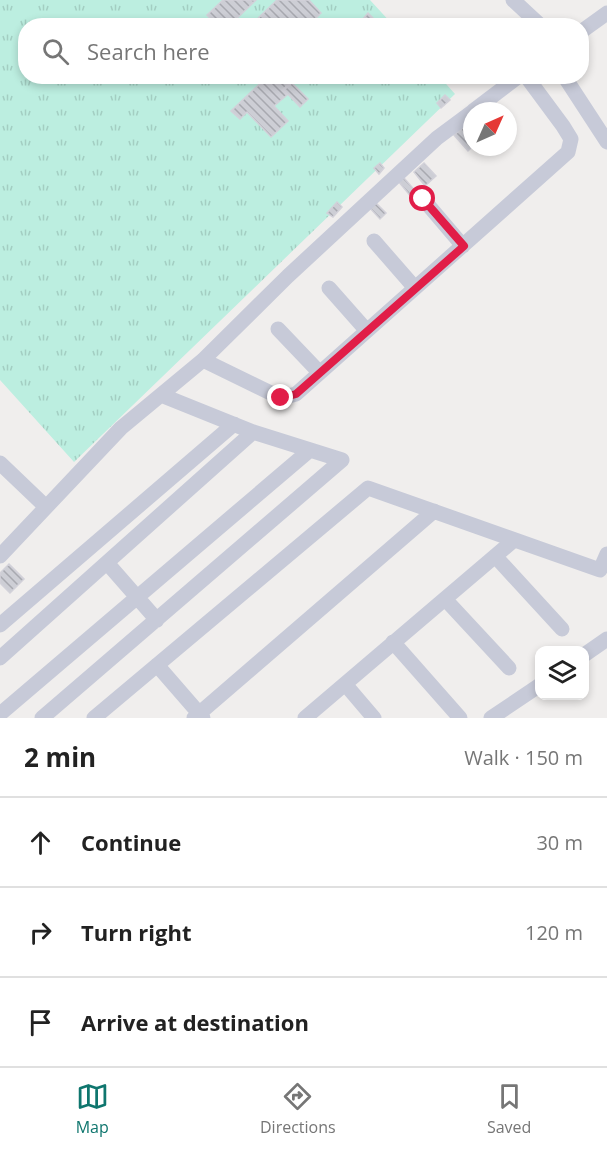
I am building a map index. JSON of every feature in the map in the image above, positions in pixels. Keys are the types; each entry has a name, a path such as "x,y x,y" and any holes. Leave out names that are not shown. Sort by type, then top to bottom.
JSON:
{"street":[{"path":"513,0 532,18"},
{"path":"589,26 607,13"},
{"path":"484,102 508,84"},
{"path":"203,360 281,398 296,394 568,152 571,139 532,84"},
{"path":"569,84 607,142"},
{"path":"0,556 121,428 203,360 288,276 428,146 463,118"},
{"path":"423,199 464,246"},
{"path":"374,241 415,288"},
{"path":"329,288 367,331"},
{"path":"278,329 319,372"},
{"path":"42,718 342,460 253,432 161,395"},
{"path":"0,625 234,424"},
{"path":"0,658 108,564 253,432"},
{"path":"0,714 310,450"},
{"path":"0,463 46,507"},
{"path":"94,718 368,488 603,571 607,554"},
{"path":"157,665 199,717 434,511"},
{"path":"305,718 514,540"},
{"path":"495,556 562,628"},
{"path":"108,564 156,620"},
{"path":"445,599 508,668"},
{"path":"589,652 607,639"},
{"path":"393,642 460,718"},
{"path":"345,684 374,718"},
{"path":"491,718 535,688"}],"green space":[{"path":"0,0 370,0 387,18 18,18 18,84 446,84 455,94 74,462 0,380"}],"building":[{"path":"223,0 256,0 237,18 210,18 207,15"},
{"path":"277,0 309,0 321,13 316,18 258,18"},
{"path":"368,13 373,18 364,18"},
{"path":"260,84 289,84 282,90 287,95 274,106 288,121 271,137 247,112 240,119 231,111"},
{"path":"293,84 308,99 300,107 284,90"},
{"path":"445,95 450,100 441,108 437,103"},
{"path":"463,128 463,145 454,135"},
{"path":"380,163 384,168 379,174 374,168"},
{"path":"424,163 436,176 425,186 414,172"},
{"path":"404,178 417,193 412,198 399,182"},
{"path":"337,202 342,207 333,217 327,213"},
{"path":"375,202 386,213 380,219 369,207"},
{"path":"9,564 24,579 10,593 0,583 0,573"}],"route":[{"path":"281,398 296,394 464,246 423,199"}]}
